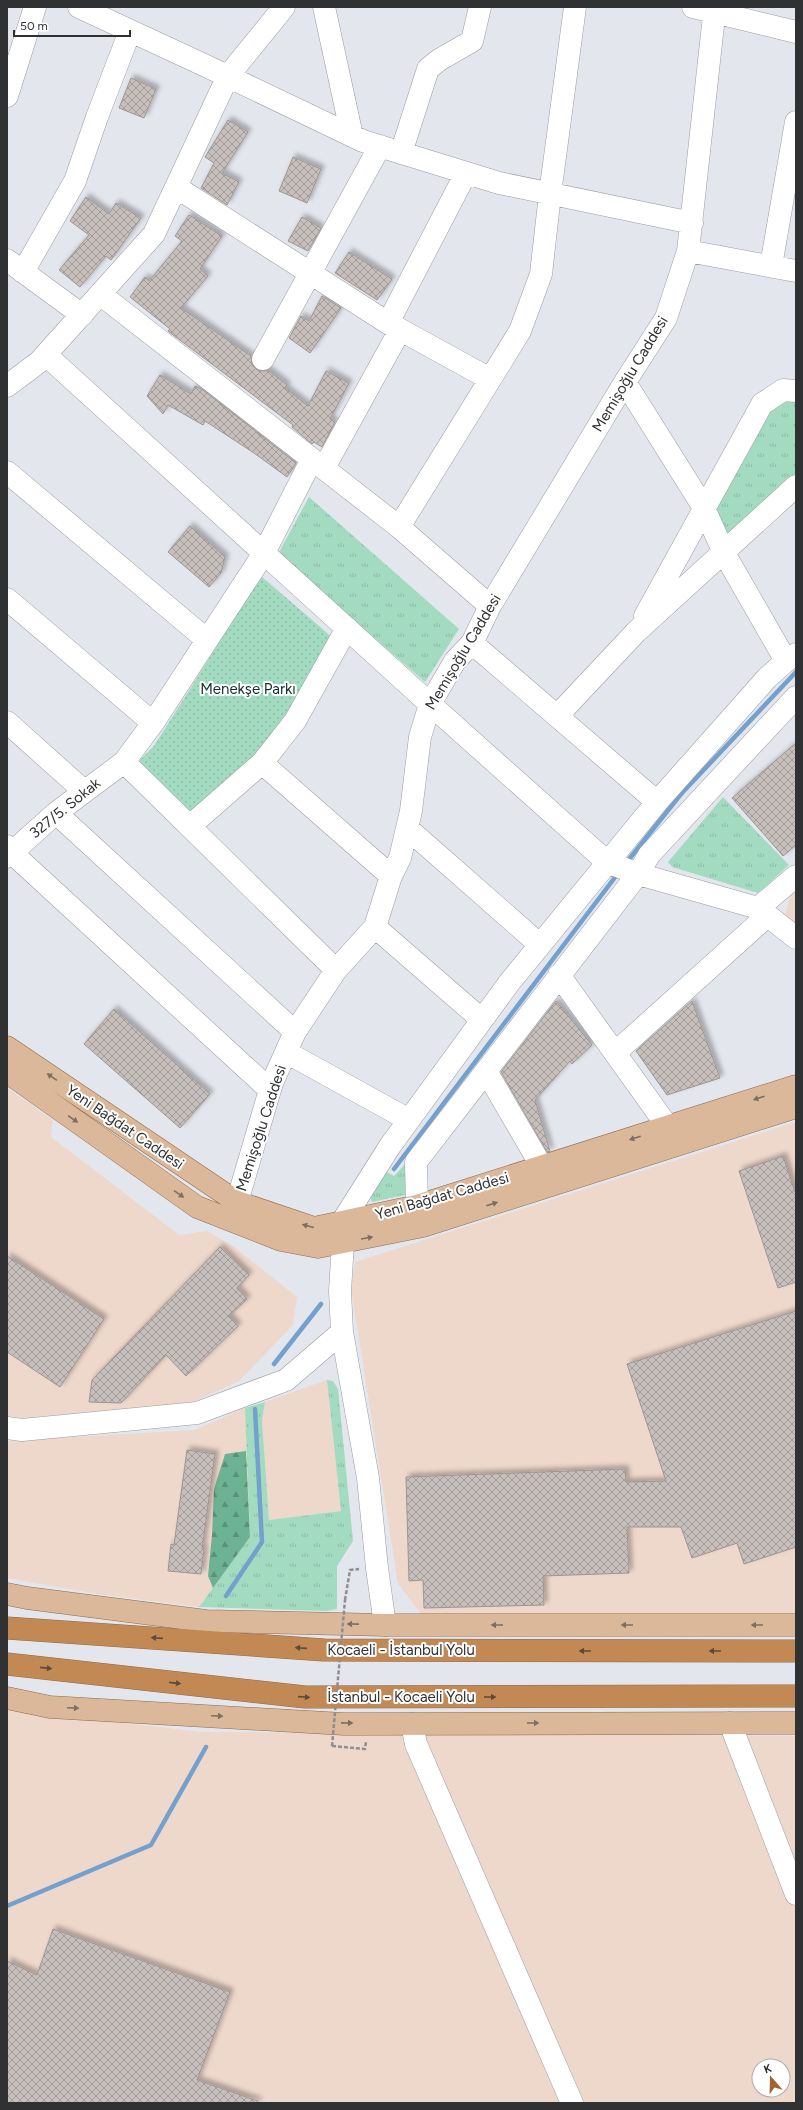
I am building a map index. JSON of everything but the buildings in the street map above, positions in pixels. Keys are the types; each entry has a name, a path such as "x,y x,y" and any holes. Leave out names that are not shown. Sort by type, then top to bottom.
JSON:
{"highway":[{"name":"Kocaeli - İstanbul Yolu","path":"7,1628 324,1650 796,1651"},
{"name":"İstanbul - Kocaeli Yolu","path":"7,1664 305,1697 796,1696"}],"main road":[{"name":"Yeni Bağdat Caddesi","path":"7,1047 237,1202 314,1228 343,1232 423,1226 796,1107"},
{"name":"Yeni Bağdat Caddesi","path":"7,1072 197,1207 280,1240 318,1247 343,1232 417,1206 796,1086"},
{"path":"7,1594 27,1598 206,1621 385,1625 796,1625"},
{"path":"7,1698 50,1706 344,1724 796,1723"}],"street":[{"path":"7,96 13,57 35,7"},
{"path":"78,7 228,76 352,136 380,146 499,183 692,223"},
{"path":"7,386 46,355 154,234 228,76 284,7"},
{"path":"324,7 352,136"},
{"path":"401,153 428,69 439,60 472,41 480,7"},
{"path":"399,527 520,331 541,274 575,7"},
{"path":"693,7 714,10 796,32"},
{"name":"Memişoğlu Caddesi","path":"237,1202 270,1090 295,1032 336,970 375,927 391,876 400,858 407,828 420,737 430,704 455,661 472,643 490,606 624,382 666,318 688,251 714,10"},
{"path":"82,315 15,266 75,181 97,117 130,31"},
{"path":"771,266 796,122"},
{"path":"263,359 380,146"},
{"name":"327/5. Sokak","path":"8,852 84,791 124,762 153,723 264,553 318,463 394,326 466,173"},
{"path":"176,186 394,326 490,379"},
{"path":"688,251 796,271"},
{"path":"100,294 399,527 490,606"},
{"path":"46,355 430,704 622,868 763,912 796,938"},
{"path":"417,1206 416,1162 559,975 622,868 657,802 767,678 791,658 724,553 704,508 624,382"},
{"path":"636,632 762,404 783,390 796,391"},
{"path":"7,472 207,640"},
{"path":"557,716 636,632 796,486"},
{"path":"7,599 153,723"},
{"path":"190,826 262,763 295,721 347,628"},
{"path":"472,643 657,802"},
{"path":"385,1625 377,1568 368,1478 342,1332 340,1291 343,1232 409,1120 481,1019 539,944 622,868 649,855 796,698"},
{"path":"7,722 84,791"},
{"path":"124,762 336,970"},
{"path":"262,763 391,876"},
{"path":"56,813 295,1032"},
{"path":"407,828 539,944"},
{"path":"8,852 270,1090"},
{"path":"615,1053 763,912 796,876"},
{"path":"375,927 481,1019"},
{"path":"559,975 668,1127"},
{"path":"286,1052 409,1120"},
{"path":"486,1071 542,1167"},
{"path":"7,1428 22,1430 197,1413 286,1380 342,1332"},
{"path":"730,1723 796,1894"},
{"path":"412,1724 416,1744 572,2103"}],"path":[{"path":"350,1570 345,1600 332,1746 365,1749"}],"shaded area":[{"path":"796,887 796,925 785,917 791,891"},
{"path":"7,1088 53,1120 51,1137 179,1235 207,1231 234,1247 297,1297 293,1325 239,1381 191,1403 22,1418 7,1416"},
{"path":"796,1122 796,1614 423,1616 398,1584 351,1288 355,1262"},
{"path":"327,1380 341,1511 269,1520 262,1420 265,1402"},
{"path":"245,1408 250,1537 199,1607 98,1594 7,1578 7,1441 195,1430"},
{"path":"7,1710 202,1732 796,1736 796,2103 7,2103"}],"green space":[{"path":"785,399 796,399 796,473 728,535 714,506 769,410"},
{"path":"309,497 459,629 425,682 278,554"},
{"name":"Menekşe Parkı","path":"261,576 333,638 289,716 257,759 191,814 139,761 154,746"},
{"path":"723,797 789,865 758,893 672,867 668,862"},
{"path":"408,1161 409,1194 372,1202 372,1190 383,1170 394,1176"},
{"path":"327,1380 333,1381 338,1389 353,1541 337,1566 337,1609 327,1611 199,1607 250,1537 245,1408 265,1402 262,1420 269,1520 341,1511"},
{"path":"246,1451 250,1537 213,1588 208,1576 214,1489 225,1454"}],"waterway":[{"path":"626,863 681,794 796,672"},
{"path":"394,1169 619,872"},
{"path":"274,1364 321,1304"},
{"path":"226,1596 262,1542 255,1409"},
{"path":"7,1906 151,1845 206,1747"}]}
